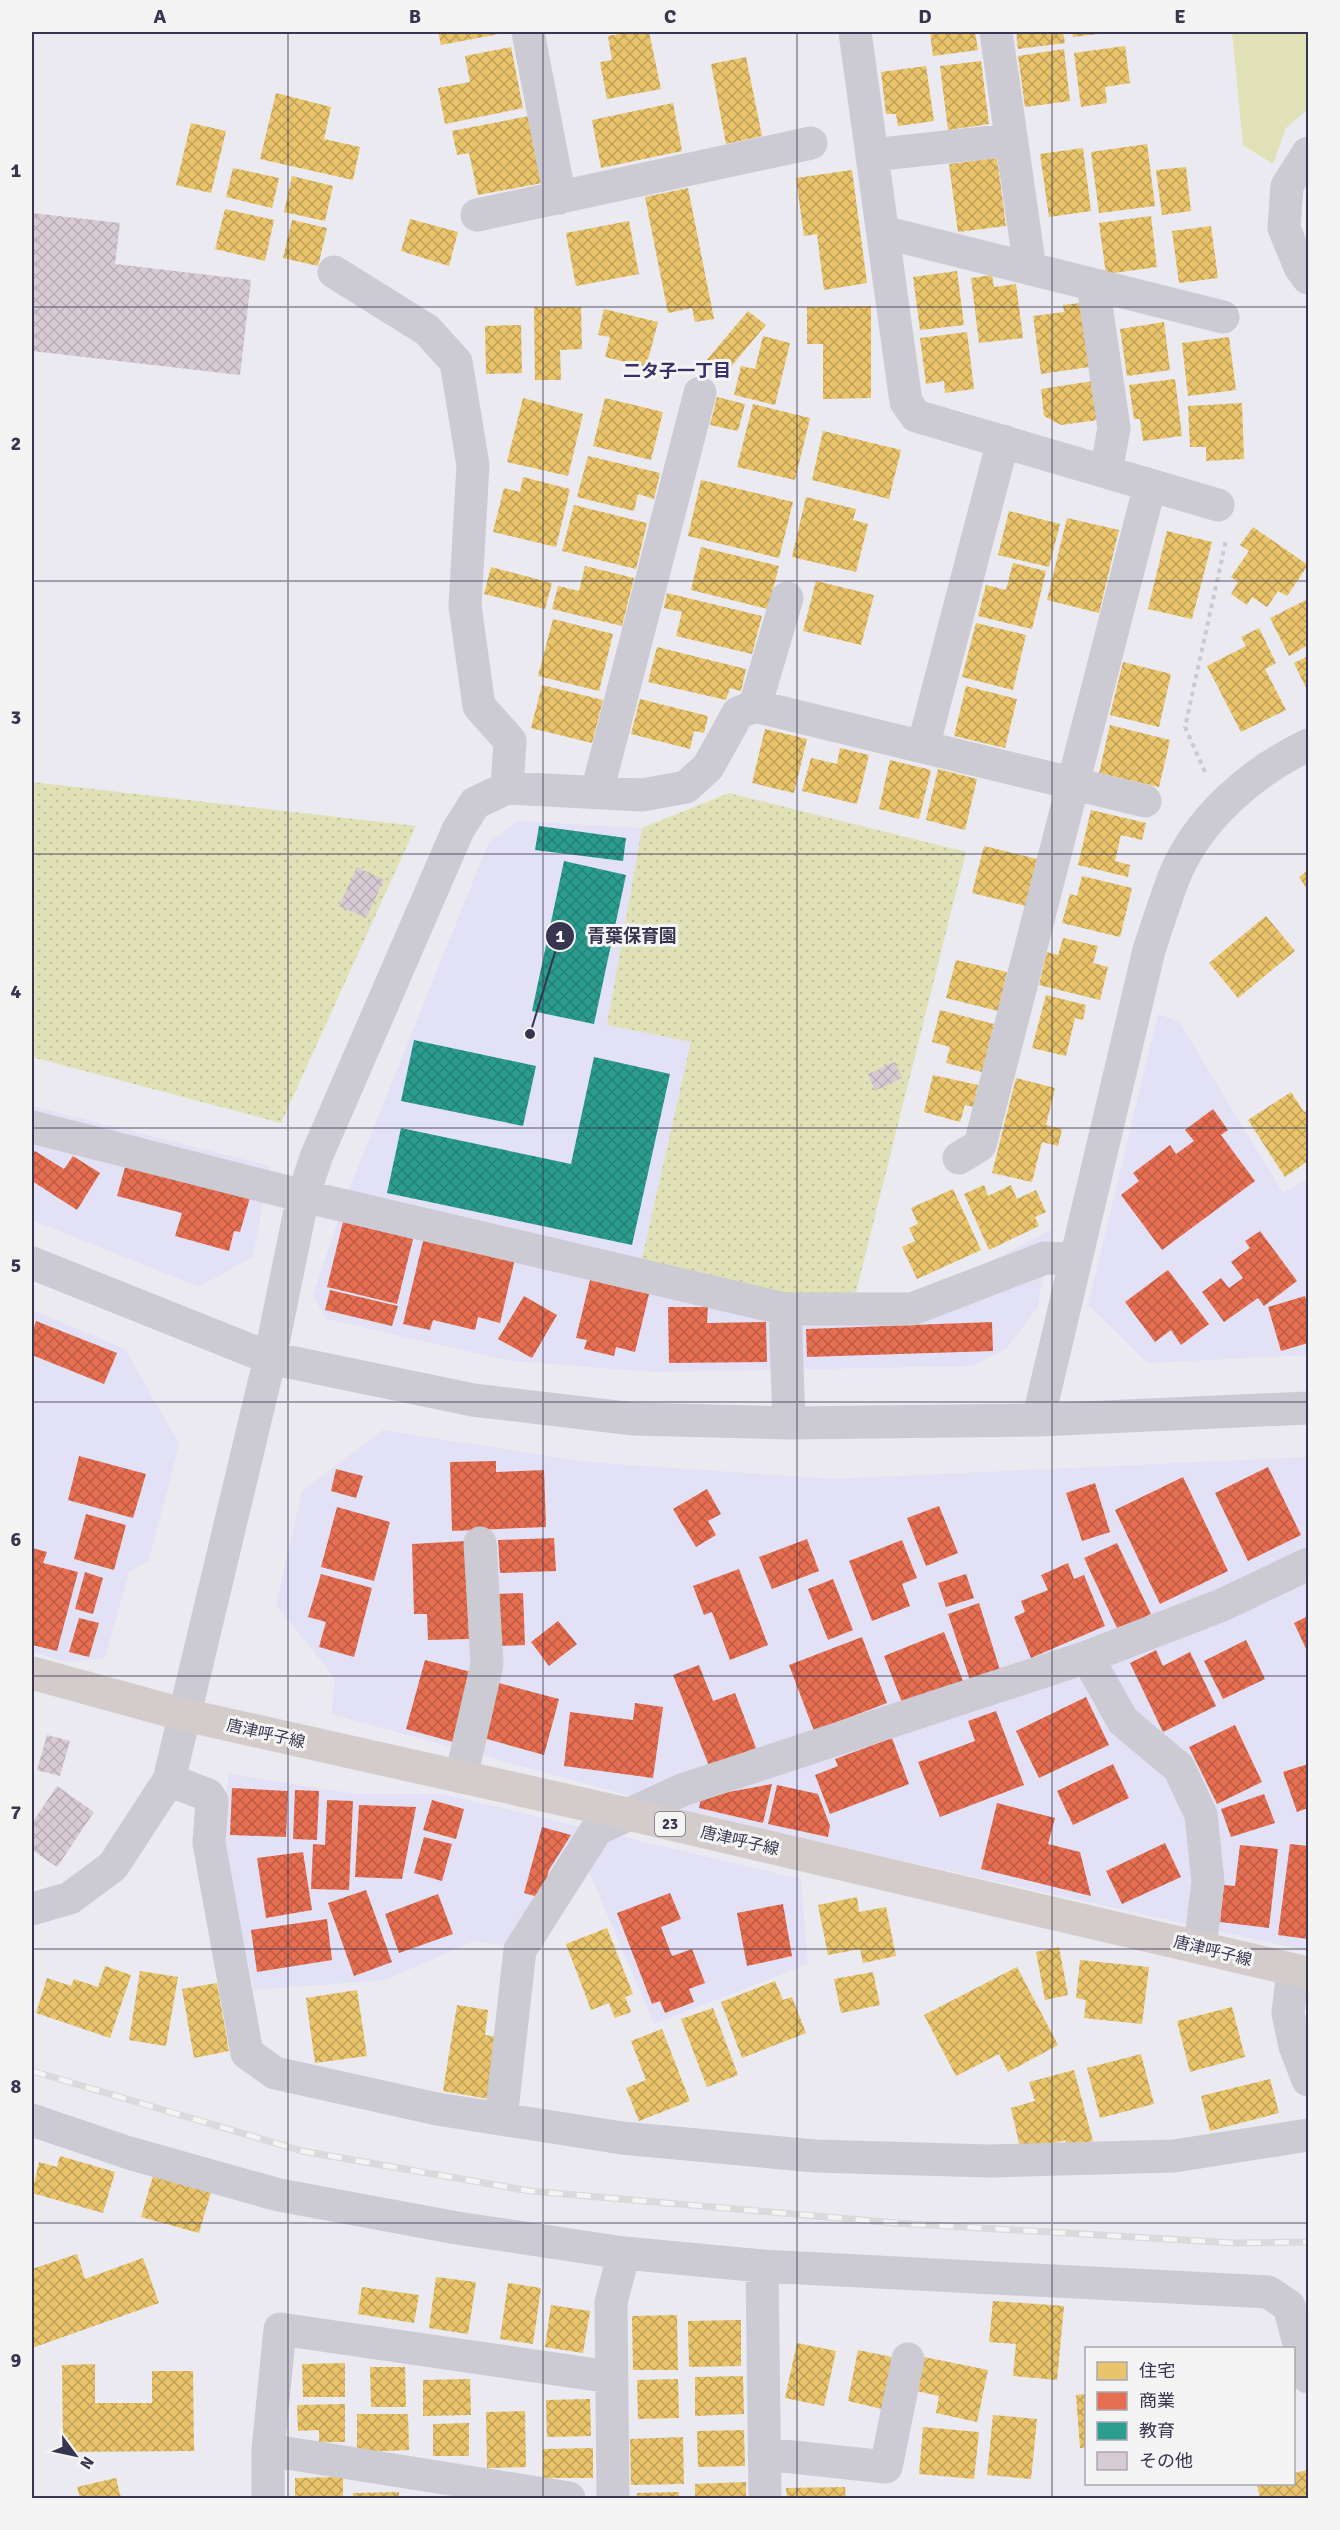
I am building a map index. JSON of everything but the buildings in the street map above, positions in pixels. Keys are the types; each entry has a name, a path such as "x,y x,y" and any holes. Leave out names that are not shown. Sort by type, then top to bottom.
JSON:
{"main road":[{"name":"唐津呼子線","path":"32,1673 185,1715 632,1815 1301,1971"}],"street":[{"path":"528,32 560,198"},
{"path":"855,32 906,402 916,416 1218,506"},
{"path":"996,32 1030,269"},
{"path":"872,154 1011,140"},
{"path":"477,215 811,143"},
{"path":"1308,153 1287,186 1284,228 1300,267 1308,278"},
{"path":"883,232 1223,317"},
{"path":"334,272 427,330 456,362 473,465 465,606 479,706 510,741 507,788"},
{"path":"1094,285 1113,428 1106,472"},
{"path":"597,792 700,393"},
{"path":"923,747 1003,441"},
{"path":"959,1158 980,1145 1150,485"},
{"path":"754,706 787,598"},
{"path":"32,1909 70,1898 113,1866 169,1780 270,1358 303,1196 317,1155 458,830 475,803 507,788 642,795 686,787 708,767 738,713 754,706 1145,801"},
{"path":"1038,1420 1074,1259 1149,950 1175,875 1194,841 1221,807 1254,776 1308,745"},
{"path":"32,1127 303,1196 785,1309 912,1309 1045,1258 1074,1259"},
{"path":"32,1263 270,1358 473,1400 634,1419 789,1423 1038,1420 1308,1408"},
{"path":"785,1309 789,1423"},
{"path":"461,1777 487,1664 480,1543"},
{"path":"501,2119 520,1950 597,1829 632,1815 682,1790 1087,1657 1222,1605 1308,1564"},
{"path":"1087,1657 1123,1721 1179,1768 1201,1815 1208,1882 1200,1946"},
{"path":"169,1780 208,1795 212,1801 209,1843 247,2053 275,2073 437,2109 622,2138 814,2156 989,2161 1174,2156 1308,2135"},
{"path":"1301,1971 1288,2013 1295,2046 1308,2080"},
{"path":"32,2120 129,2153 279,2195 457,2228 624,2253 762,2266 1268,2292 1289,2306 1308,2377"},
{"path":"613,2499 611,2302 624,2253"},
{"path":"762,2266 765,2499"},
{"path":"268,2499 268,2450 280,2329 611,2377"},
{"path":"765,2454 886,2467 908,2359"},
{"path":"268,2450 569,2499"}],"path":[{"path":"1218,506 1225,545 1185,727 1221,807"}],"shaded area":[{"path":"519,821 642,828 607,1025 691,1042 642,1258 781,1299 856,1292 918,1299 1053,1229 1037,1308 1007,1348 973,1366 656,1372 511,1361 326,1319 313,1295 349,1189 489,842"},
{"path":"1158,1014 1179,1022 1283,1193 1308,1179 1308,1355 1148,1363 1088,1305"},
{"path":"32,1106 270,1166 253,1256 199,1287 32,1220"},
{"path":"32,1310 125,1349 179,1444 149,1560 129,1572 105,1658 68,1662 32,1652"},
{"path":"383,1430 587,1462 833,1479 1308,1457 1308,1951 707,1817 331,1714 335,1678 276,1605 302,1491"},
{"path":"229,1774 356,1794 442,1794 801,1879 808,1964 654,2024 582,1855 515,1947 474,1941 385,1980 254,1990 220,1832"}],"green space":[{"path":"1232,32 1308,32 1308,109 1286,128 1273,164 1243,145"},
{"path":"32,782 416,826 281,1123 32,1057"},
{"path":"729,793 966,852 856,1292 781,1299 642,1258 691,1042 607,1025 642,828"}],"railway":[{"path":"32,2071 302,2151 530,2191 896,2223 1234,2243 1308,2242"}],"place":[{"name":"青葉保育園","path":"530,1034"}],"district":[{"name":"二タ子一丁目","path":"677,371"}]}
